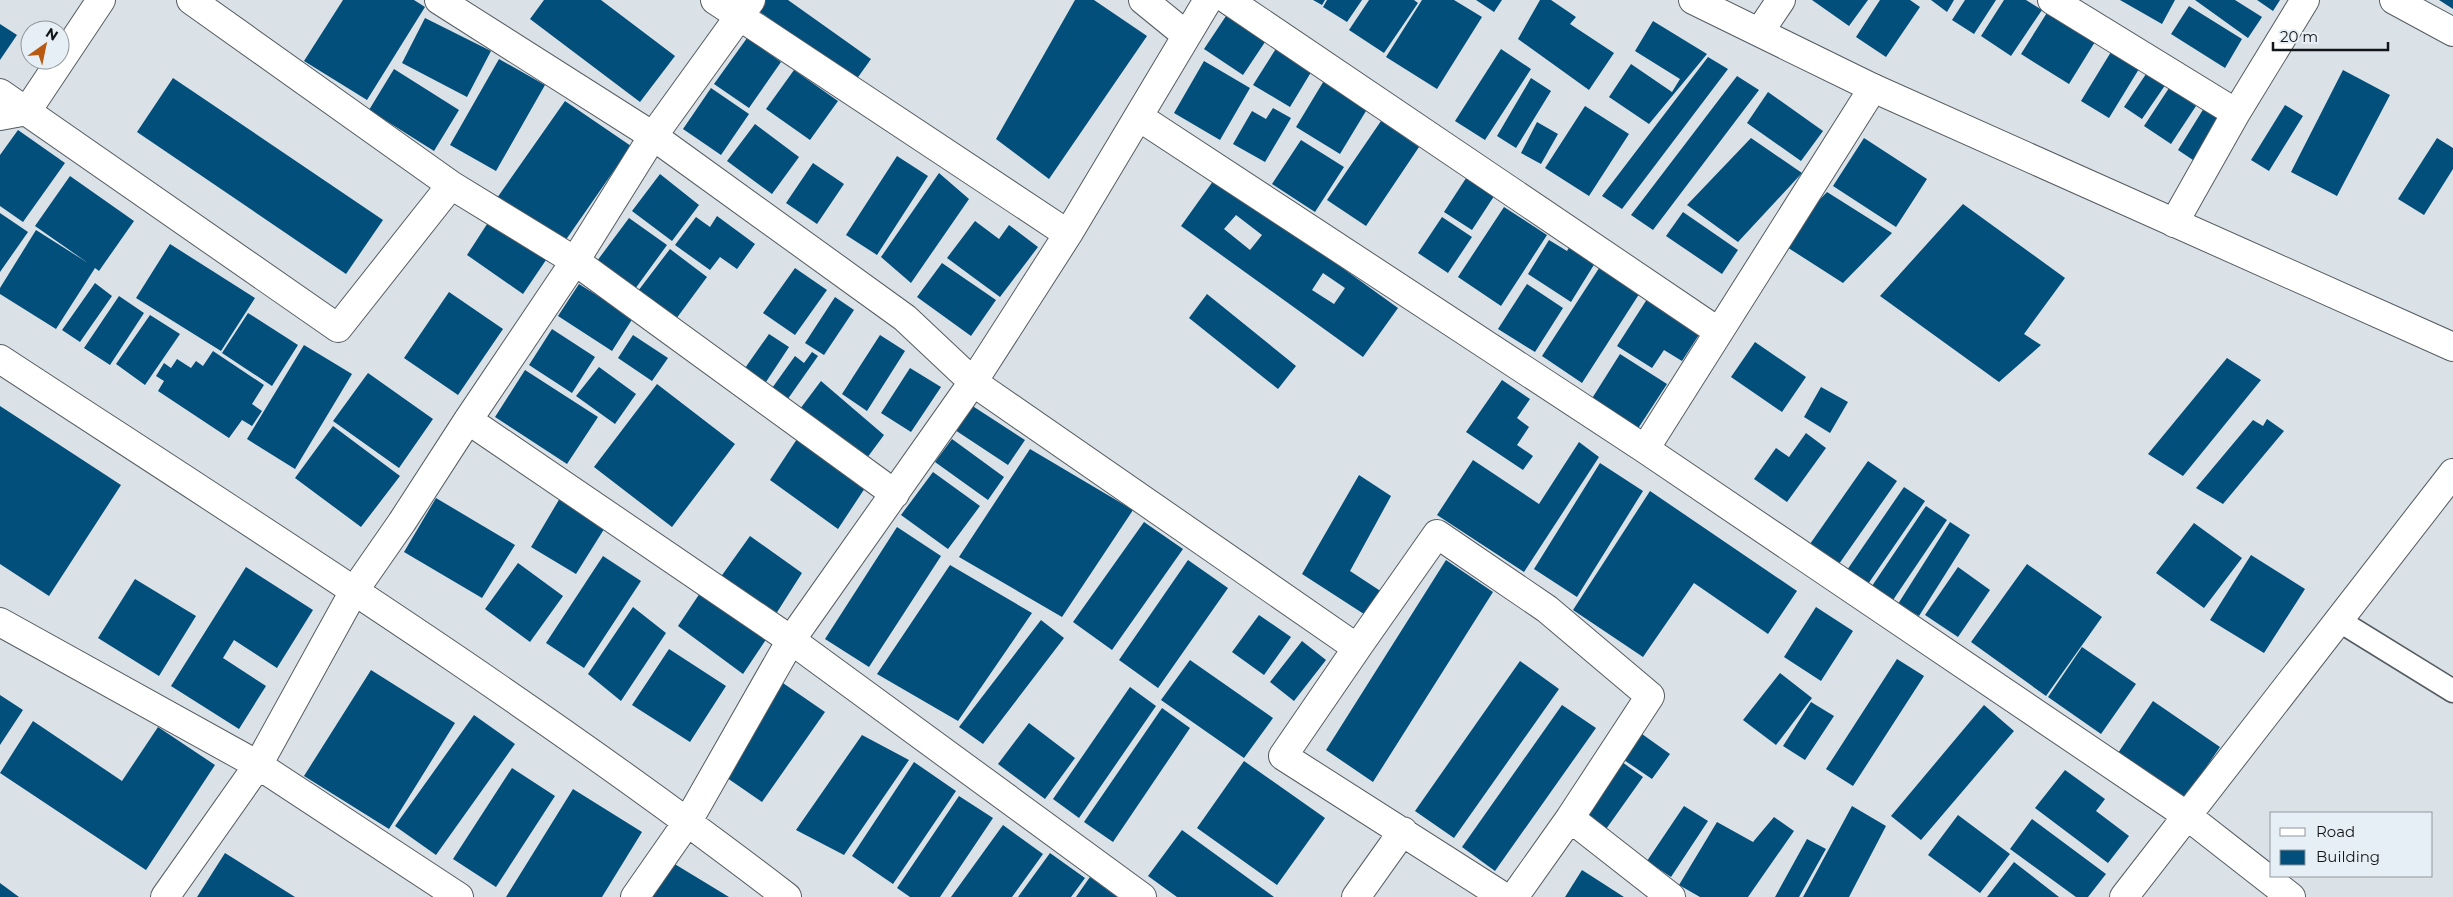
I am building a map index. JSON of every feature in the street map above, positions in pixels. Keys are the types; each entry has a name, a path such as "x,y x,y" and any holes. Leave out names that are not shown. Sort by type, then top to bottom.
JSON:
{"street":[{"path":"0,116 28,111 101,0"},
{"path":"191,0 451,185 575,261 895,494"},
{"path":"439,0 653,136 905,318 973,382 1356,648"},
{"path":"715,0 746,8 1068,234"},
{"path":"1143,0 1186,35"},
{"path":"635,897 688,821 791,640 973,382 1068,234 1208,0"},
{"path":"1228,0 1719,332"},
{"path":"1694,0 1873,88 2174,223 2452,343"},
{"path":"1760,31 1782,0"},
{"path":"2052,0 2236,114"},
{"path":"2174,223 2236,114 2305,0"},
{"path":"2394,0 2453,32"},
{"path":"165,897 258,765 354,590 402,522 575,261 653,136 746,8"},
{"path":"1645,449 1873,88"},
{"path":"0,94 28,111 338,328 451,185"},
{"path":"1139,118 1645,449 2186,816 2291,897"},
{"path":"0,359 354,590 688,821 787,897"},
{"path":"468,420 791,640 1142,897"},
{"path":"2124,897 2453,473"},
{"path":"1504,897 1283,756 1356,648 1437,534 1547,609 1650,696 1570,818 1514,897"},
{"path":"0,622 258,765 459,897"},
{"path":"1570,818 1671,897"},
{"path":"1356,897 1403,831"}],"lane":[{"path":"2338,620 2453,692"}],"building":[{"path":"343,0 414,0 425,7 367,100 304,61"},
{"path":"544,0 601,0 675,56 640,102 530,19"},
{"path":"762,0 788,0 871,59 856,80 756,9"},
{"path":"1075,0 1094,0 1147,36 1049,179 996,139"},
{"path":"1313,0 1325,0 1322,5"},
{"path":"1327,0 1362,0 1347,22 1323,7"},
{"path":"1369,0 1414,0 1418,3 1384,53 1349,30"},
{"path":"1422,0 1454,0 1482,17 1437,89 1386,57"},
{"path":"1476,0 1502,0 1494,12"},
{"path":"1540,0 1551,0 1576,17 1570,24 1614,53 1589,90 1518,39"},
{"path":"1812,0 1868,0 1849,26"},
{"path":"1880,0 1910,0 1920,7 1886,57 1856,37"},
{"path":"1931,0 1954,0 1947,12"},
{"path":"1965,0 1996,0 1974,34 1952,20"},
{"path":"2004,0 2026,0 2042,10 2011,56 1981,36"},
{"path":"2120,0 2175,0 2162,24"},
{"path":"2195,0 2235,0 2262,17 2248,38"},
{"path":"2257,0 2280,0 2273,11"},
{"path":"2439,0 2453,0 2453,9"},
{"path":"2189,6 2242,39 2225,68 2171,34"},
{"path":"2050,8 2098,37 2069,84 2021,54"},
{"path":"1228,13 1267,39 1243,75 1204,49"},
{"path":"425,18 491,51 467,97 402,63"},
{"path":"1653,21 1707,54 1649,124 1609,97 1631,64 1672,92 1680,79 1635,51"},
{"path":"0,24 17,35 0,60"},
{"path":"747,38 781,62 749,108 714,84"},
{"path":"1277,47 1313,69 1290,107 1253,85"},
{"path":"2114,47 2142,64 2109,118 2081,101"},
{"path":"1501,49 1531,69 1485,140 1455,121"},
{"path":"1708,57 1728,69 1622,209 1602,196"},
{"path":"499,59 545,85 496,171 450,145"},
{"path":"1204,61 1250,88 1220,140 1174,113"},
{"path":"2150,68 2168,81 2142,119 2124,107"},
{"path":"394,69 459,110 434,151 369,110"},
{"path":"794,70 838,101 810,140 766,109"},
{"path":"2343,70 2390,95 2337,196 2291,172"},
{"path":"1737,76 1759,90 1653,230 1631,215"},
{"path":"173,78 383,220 346,274 137,132"},
{"path":"1531,78 1551,91 1516,148 1497,136"},
{"path":"1325,79 1369,106 1340,154 1296,127"},
{"path":"711,88 749,114 721,155 683,129"},
{"path":"2169,88 2196,106 2171,144 2144,126"},
{"path":"1768,92 1823,131 1801,161 1747,123"},
{"path":"2209,100 2227,112 2196,162 2178,150"},
{"path":"565,101 631,146 563,244 497,198"},
{"path":"2285,105 2303,116 2269,171 2251,160"},
{"path":"1585,106 1629,134 1589,196 1545,168"},
{"path":"1273,108 1291,118 1265,162 1233,144 1252,111 1266,119"},
{"path":"1381,121 1419,147 1366,226 1327,200"},
{"path":"1537,122 1558,134 1541,164 1521,153"},
{"path":"755,124 799,157 772,194 727,161"},
{"path":"18,130 65,163 23,222 0,206 0,155"},
{"path":"1751,138 1802,173 1738,242 1687,205"},
{"path":"1864,138 1927,179 1896,227 1833,186"},
{"path":"2437,138 2453,148 2453,169 2424,215 2398,199"},
{"path":"1301,140 1344,167 1315,212 1272,184"},
{"path":"897,156 928,176 877,255 846,235"},
{"path":"813,163 844,184 817,224 786,203"},
{"path":"1472,169 1500,187 1472,230 1444,212"},
{"path":"939,173 969,199 911,283 881,257"},
{"path":"660,174 699,205 672,241 632,211"},
{"path":"70,176 134,221 99,271 95,268 56,329 0,294 0,288 36,230 88,263 35,226"},
{"path":"1216,177 1398,308 1363,357 1181,226","holes":["1236,215 1262,235 1250,250 1224,229","1323,273 1345,288 1334,304 1312,290"]},
{"path":"1827,192 1892,233 1843,283 1779,242"},
{"path":"1963,204 2065,278 2024,334 2041,345 1999,382 1880,296"},
{"path":"1504,207 1547,235 1501,306 1458,277"},
{"path":"1683,212 1738,250 1722,274 1666,236"},
{"path":"0,213 28,232 0,272"},
{"path":"717,216 755,244 737,269 720,257 710,270 675,245 696,217 710,227"},
{"path":"1442,217 1472,237 1448,273 1418,253"},
{"path":"629,218 667,245 635,289 597,261"},
{"path":"489,221 546,260 523,294 467,255"},
{"path":"975,221 999,239 1009,225 1038,247 1000,297 947,258"},
{"path":"1549,240 1567,251 1570,246 1600,255 1571,302 1528,274"},
{"path":"170,244 255,298 221,351 136,298"},
{"path":"670,249 707,277 676,319 638,291"},
{"path":"1603,262 1643,288 1582,383 1542,356"},
{"path":"942,263 996,300 971,336 917,297"},
{"path":"795,268 827,290 795,335 763,313"},
{"path":"95,283 112,296 80,342 62,330"},
{"path":"579,284 633,318 612,351 558,316"},
{"path":"1527,284 1563,308 1535,352 1498,329"},
{"path":"449,292 503,329 458,395 404,358"},
{"path":"1651,293 1704,327 1682,361 1664,350 1652,368 1617,346"},
{"path":"1207,294 1296,366 1278,389 1189,318"},
{"path":"119,296 144,313 110,365 84,348"},
{"path":"835,297 854,310 824,355 805,343"},
{"path":"248,313 298,345 272,386 222,353"},
{"path":"150,315 180,334 145,385 116,364"},
{"path":"552,329 595,357 572,393 529,365"},
{"path":"769,334 789,347 764,385 743,371"},
{"path":"633,335 668,358 652,381 618,358"},
{"path":"880,335 905,351 867,411 842,394"},
{"path":"1755,342 1806,377 1782,412 1731,377"},
{"path":"304,345 352,374 295,469 247,439"},
{"path":"213,351 264,385 252,404 262,411 252,426 242,420 229,438 158,391 164,381 156,376 164,363 171,368 177,359 191,368 196,361 203,366"},
{"path":"812,352 818,356 785,403 770,391 795,356 804,363"},
{"path":"1620,354 1667,384 1637,430 1591,400"},
{"path":"2227,358 2261,380 2183,476 2148,454"},
{"path":"599,367 636,394 615,424 576,396"},
{"path":"910,368 941,387 911,432 881,413"},
{"path":"525,370 598,417 567,464 495,417"},
{"path":"368,373 433,419 399,468 333,421"},
{"path":"1502,380 1530,399 1517,418 1529,427 1517,445 1533,456 1523,470 1466,432"},
{"path":"821,381 884,435 864,462 800,409"},
{"path":"657,384 735,444 672,527 594,467"},
{"path":"1821,387 1848,402 1830,433 1804,417"},
{"path":"971,405 1025,440 1008,465 955,430"},
{"path":"0,406 121,485 49,596 0,564"},
{"path":"2267,419 2284,431 2223,504 2196,488 2253,420 2263,426"},
{"path":"333,426 400,476 361,527 295,478"},
{"path":"1806,433 1826,448 1787,502 1754,479 1776,448 1789,457"},
{"path":"797,439 865,488 838,529 770,480"},
{"path":"952,439 1004,477 988,500 935,462"},
{"path":"1579,442 1599,457 1524,572 1437,515 1473,460 1539,504"},
{"path":"1030,449 1133,510 1062,617 959,557"},
{"path":"1868,461 1897,481 1839,564 1810,544"},
{"path":"1600,463 1643,491 1577,597 1534,569"},
{"path":"933,472 980,506 948,549 901,515"},
{"path":"1359,475 1391,496 1350,571 1382,592 1367,616 1302,574"},
{"path":"1904,487 1925,501 1866,587 1845,573"},
{"path":"1650,491 1797,591 1768,634 1694,583 1643,657 1573,610"},
{"path":"436,498 515,545 482,598 404,552"},
{"path":"560,498 606,526 576,574 531,547"},
{"path":"1926,506 1947,520 1891,603 1870,589"},
{"path":"1144,522 1183,549 1112,650 1073,622"},
{"path":"1950,522 1970,535 1919,616 1898,604"},
{"path":"2194,523 2242,558 2204,608 2156,573"},
{"path":"897,527 941,556 869,667 825,639"},
{"path":"750,536 802,573 774,617 720,578"},
{"path":"2251,555 2305,589 2264,653 2210,620"},
{"path":"603,556 641,581 584,668 546,643"},
{"path":"1188,560 1228,588 1158,688 1119,660"},
{"path":"1446,560 1493,592 1373,782 1326,750"},
{"path":"518,563 563,596 530,642 485,609"},
{"path":"2027,564 2102,617 2046,696 1971,642"},
{"path":"950,565 1032,613 958,721 877,674"},
{"path":"246,567 313,610 277,668 234,640 223,658 266,686 239,729 171,686"},
{"path":"1958,567 1990,590 1958,637 1925,615"},
{"path":"135,579 196,616 159,676 98,638"},
{"path":"706,584 771,632 743,674 678,626"},
{"path":"633,607 666,633 621,701 588,674"},
{"path":"1816,607 1853,631 1821,681 1784,657"},
{"path":"1259,615 1291,637 1264,675 1232,652"},
{"path":"1041,620 1064,638 983,744 959,727"},
{"path":"1302,641 1326,660 1294,701 1270,682"},
{"path":"2082,647 2136,684 2101,734 2048,697"},
{"path":"669,649 726,686 690,742 632,705"},
{"path":"1897,659 1924,676 1853,786 1826,769"},
{"path":"1190,660 1273,718 1244,758 1161,700"},
{"path":"1520,661 1559,689 1454,838 1415,811"},
{"path":"371,670 455,723 389,829 304,776"},
{"path":"1780,673 1812,698 1776,745 1743,720"},
{"path":"780,681 825,712 762,802 717,771"},
{"path":"1130,687 1156,706 1079,818 1053,799"},
{"path":"0,695 23,710 0,745"},
{"path":"2153,701 2220,747 2183,801 2116,756"},
{"path":"1811,702 1834,716 1805,760 1783,746"},
{"path":"1562,705 1596,728 1495,871 1462,847"},
{"path":"1984,705 2014,731 1921,840 1891,816"},
{"path":"1162,708 1190,728 1113,842 1084,822"},
{"path":"474,715 515,744 436,855 395,826"},
{"path":"33,721 122,781 158,727 215,765 146,870 0,773"},
{"path":"1029,723 1075,758 1045,799 998,764"},
{"path":"1642,734 1670,754 1652,779 1624,760"},
{"path":"862,735 909,760 844,855 796,830"},
{"path":"1244,761 1325,818 1277,885 1197,828"},
{"path":"914,762 956,791 893,884 852,856"},
{"path":"1622,762 1643,777 1604,832 1584,818"},
{"path":"512,768 555,796 496,887 453,859"},
{"path":"2065,770 2105,799 2096,811 2129,836 2108,863 2035,808"},
{"path":"573,789 642,832 602,897 506,897"},
{"path":"959,796 993,818 940,897 910,897 897,888"},
{"path":"1684,806 1708,821 1671,877 1647,861"},
{"path":"1852,806 1886,826 1849,897 1803,897"},
{"path":"1958,815 2010,854 1980,893 1928,855"},
{"path":"1774,817 1794,831 1748,897 1700,897 1679,885 1717,822 1753,842"},
{"path":"2032,819 2106,874 2088,897 2076,897 2010,849"},
{"path":"1003,825 1043,854 1012,897 951,897"},
{"path":"1182,830 1274,897 1177,897 1148,876"},
{"path":"1807,839 1826,849 1799,897 1775,897"},
{"path":"225,853 295,897 197,897"},
{"path":"1050,853 1085,878 1071,897 1018,897"},
{"path":"2014,862 2059,897 1987,897"},
{"path":"673,863 729,897 652,897"},
{"path":"1582,870 1624,897 1565,897"},
{"path":"1090,877 1117,897 1076,897"},
{"path":"0,883 19,897 0,897"}]}
